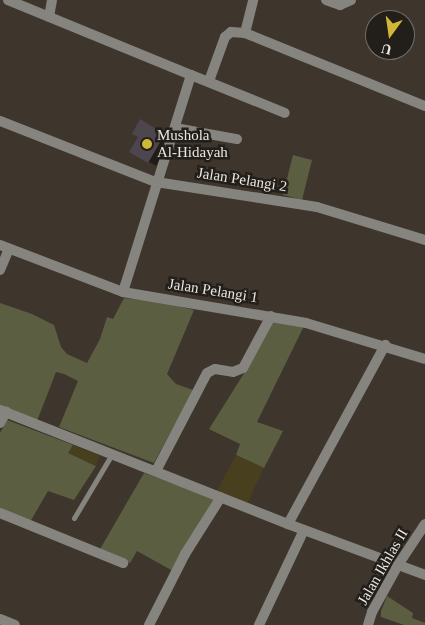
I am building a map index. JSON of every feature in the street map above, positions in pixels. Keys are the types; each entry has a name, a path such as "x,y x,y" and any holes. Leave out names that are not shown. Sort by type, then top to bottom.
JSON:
{"street":[{"path":"8,0 285,113"},
{"path":"49,17 52,0"},
{"path":"245,33 252,0"},
{"path":"326,0 340,5 351,0"},
{"path":"209,81 225,37 232,32 245,33 425,106"},
{"path":"123,292 191,75"},
{"name":"Jalan Pelangi 2","path":"0,121 156,182 317,207 425,240"},
{"path":"174,128 237,139"},
{"path":"0,270 5,247"},
{"name":"Jalan Pelangi 1","path":"5,247 123,292 306,323 385,345 425,359"},
{"path":"156,471 207,373 215,368 233,372 243,368 271,316"},
{"path":"288,524 385,345"},
{"path":"0,423 3,411 288,524 425,575"},
{"path":"149,625 185,554 221,497"},
{"path":"0,513 123,563"},
{"name":"Jalan Ikhlas II","path":"368,625 372,612 398,565 425,524"},
{"path":"260,625 304,530"},
{"path":"0,619 15,625"}],"lane":[{"path":"74,518 112,454"}],"green space":[{"path":"293,155 312,160 302,200 283,195"},
{"path":"124,298 161,302 194,310 167,374 176,384 193,390 154,463 59,427 78,381 64,374 56,372 37,421 0,406 0,303 32,314 54,325 61,347 67,354 87,363 100,339 107,317 113,319"},
{"path":"273,321 304,326 257,422 283,431 264,468 236,455 240,444 209,429 253,359"},
{"path":"7,420 73,445 69,453 96,466 74,500 48,491 30,522 0,510 0,433"},
{"path":"144,473 214,499 173,571 137,551 130,563 99,551"},
{"path":"387,596 413,613 412,618 425,623 425,625 404,625 381,617 381,611"}],"sand":[{"path":"73,445 100,456 96,466 68,453"},
{"path":"236,455 264,468 247,504 216,492"}],"building":[{"name":"Mushola Al-Hidayah","path":"140,119 165,134 148,163 129,152 138,137 132,134"}],"place":[{"name":"Mushola Al-Hidayah","path":"147,144"}]}
